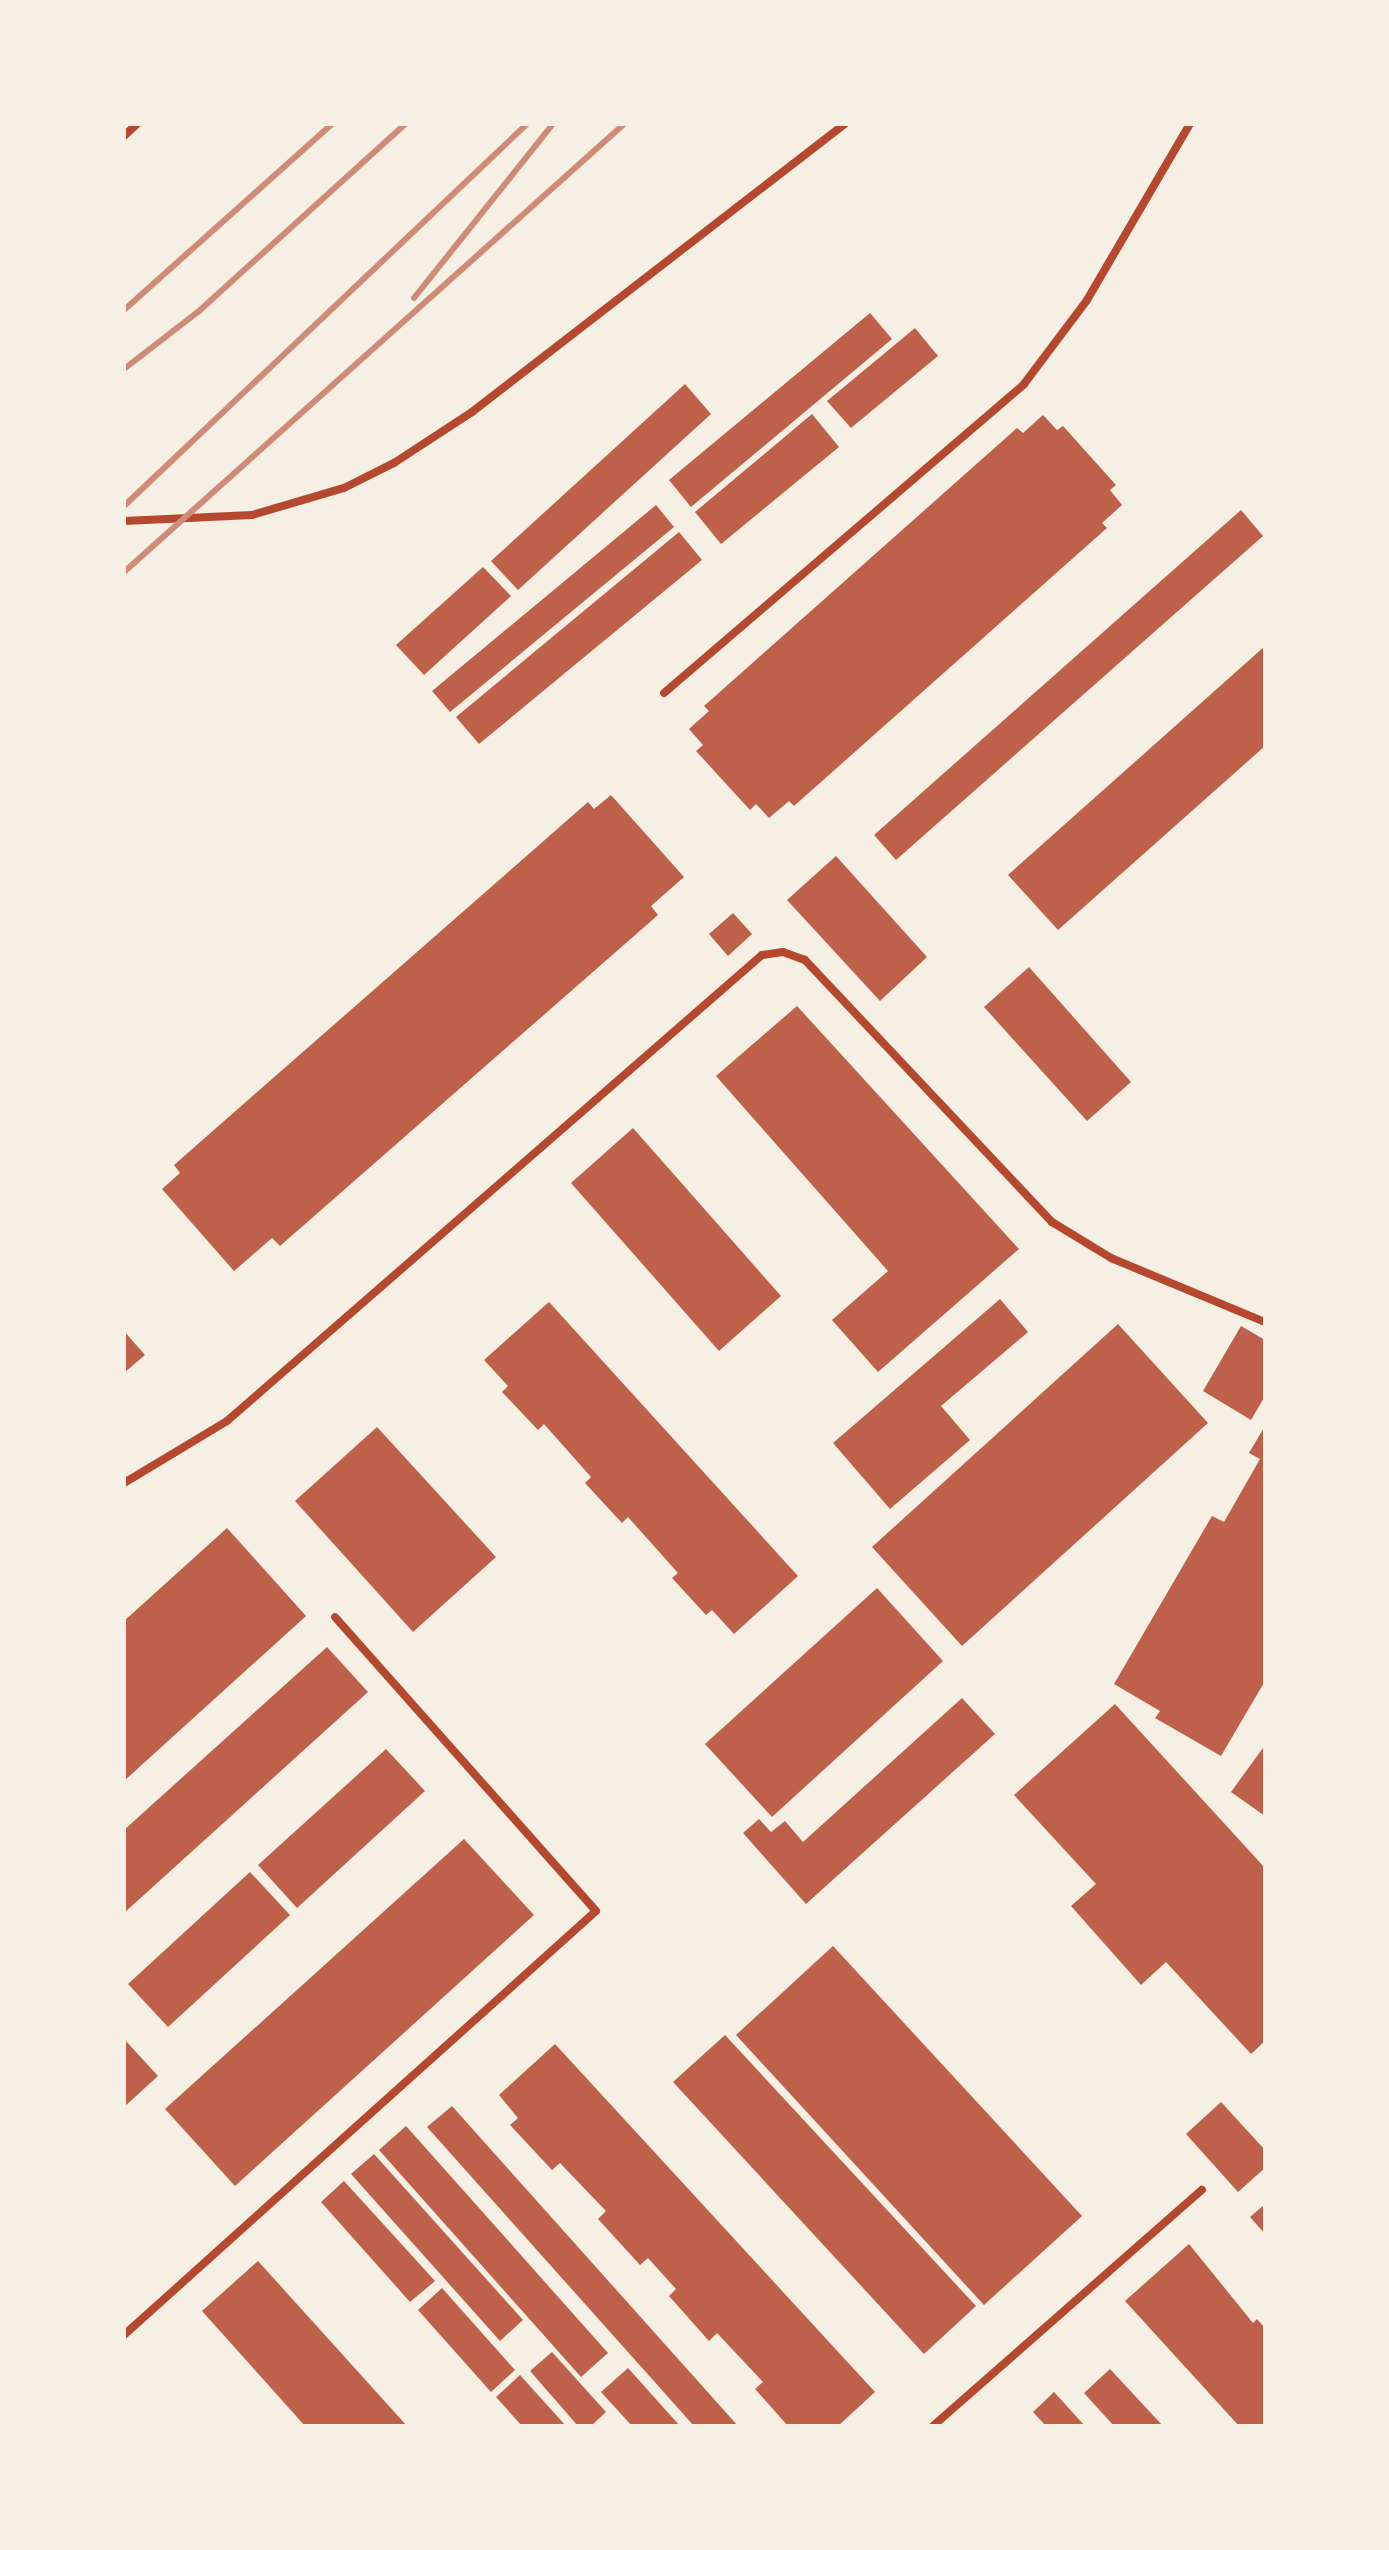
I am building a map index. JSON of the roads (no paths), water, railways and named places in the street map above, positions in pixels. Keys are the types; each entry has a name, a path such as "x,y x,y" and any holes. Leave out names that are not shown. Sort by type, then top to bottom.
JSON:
{"street":[{"path":"124,136 137,124"},
{"path":"124,521 252,515 344,488 394,463 472,412 845,124"},
{"path":"664,693 1024,384 1087,300 1190,124"},
{"path":"124,1483 227,1421 762,955 783,952 805,960 1052,1222 1111,1258 1265,1322"},
{"path":"124,2335 596,1911 335,1617"},
{"path":"933,2426 1202,2190"}],"railway":[{"path":"124,310 332,124"},
{"path":"124,369 199,311 405,124"},
{"path":"124,506 527,124"},
{"path":"414,298 553,124"},
{"path":"124,572 624,124"}]}
